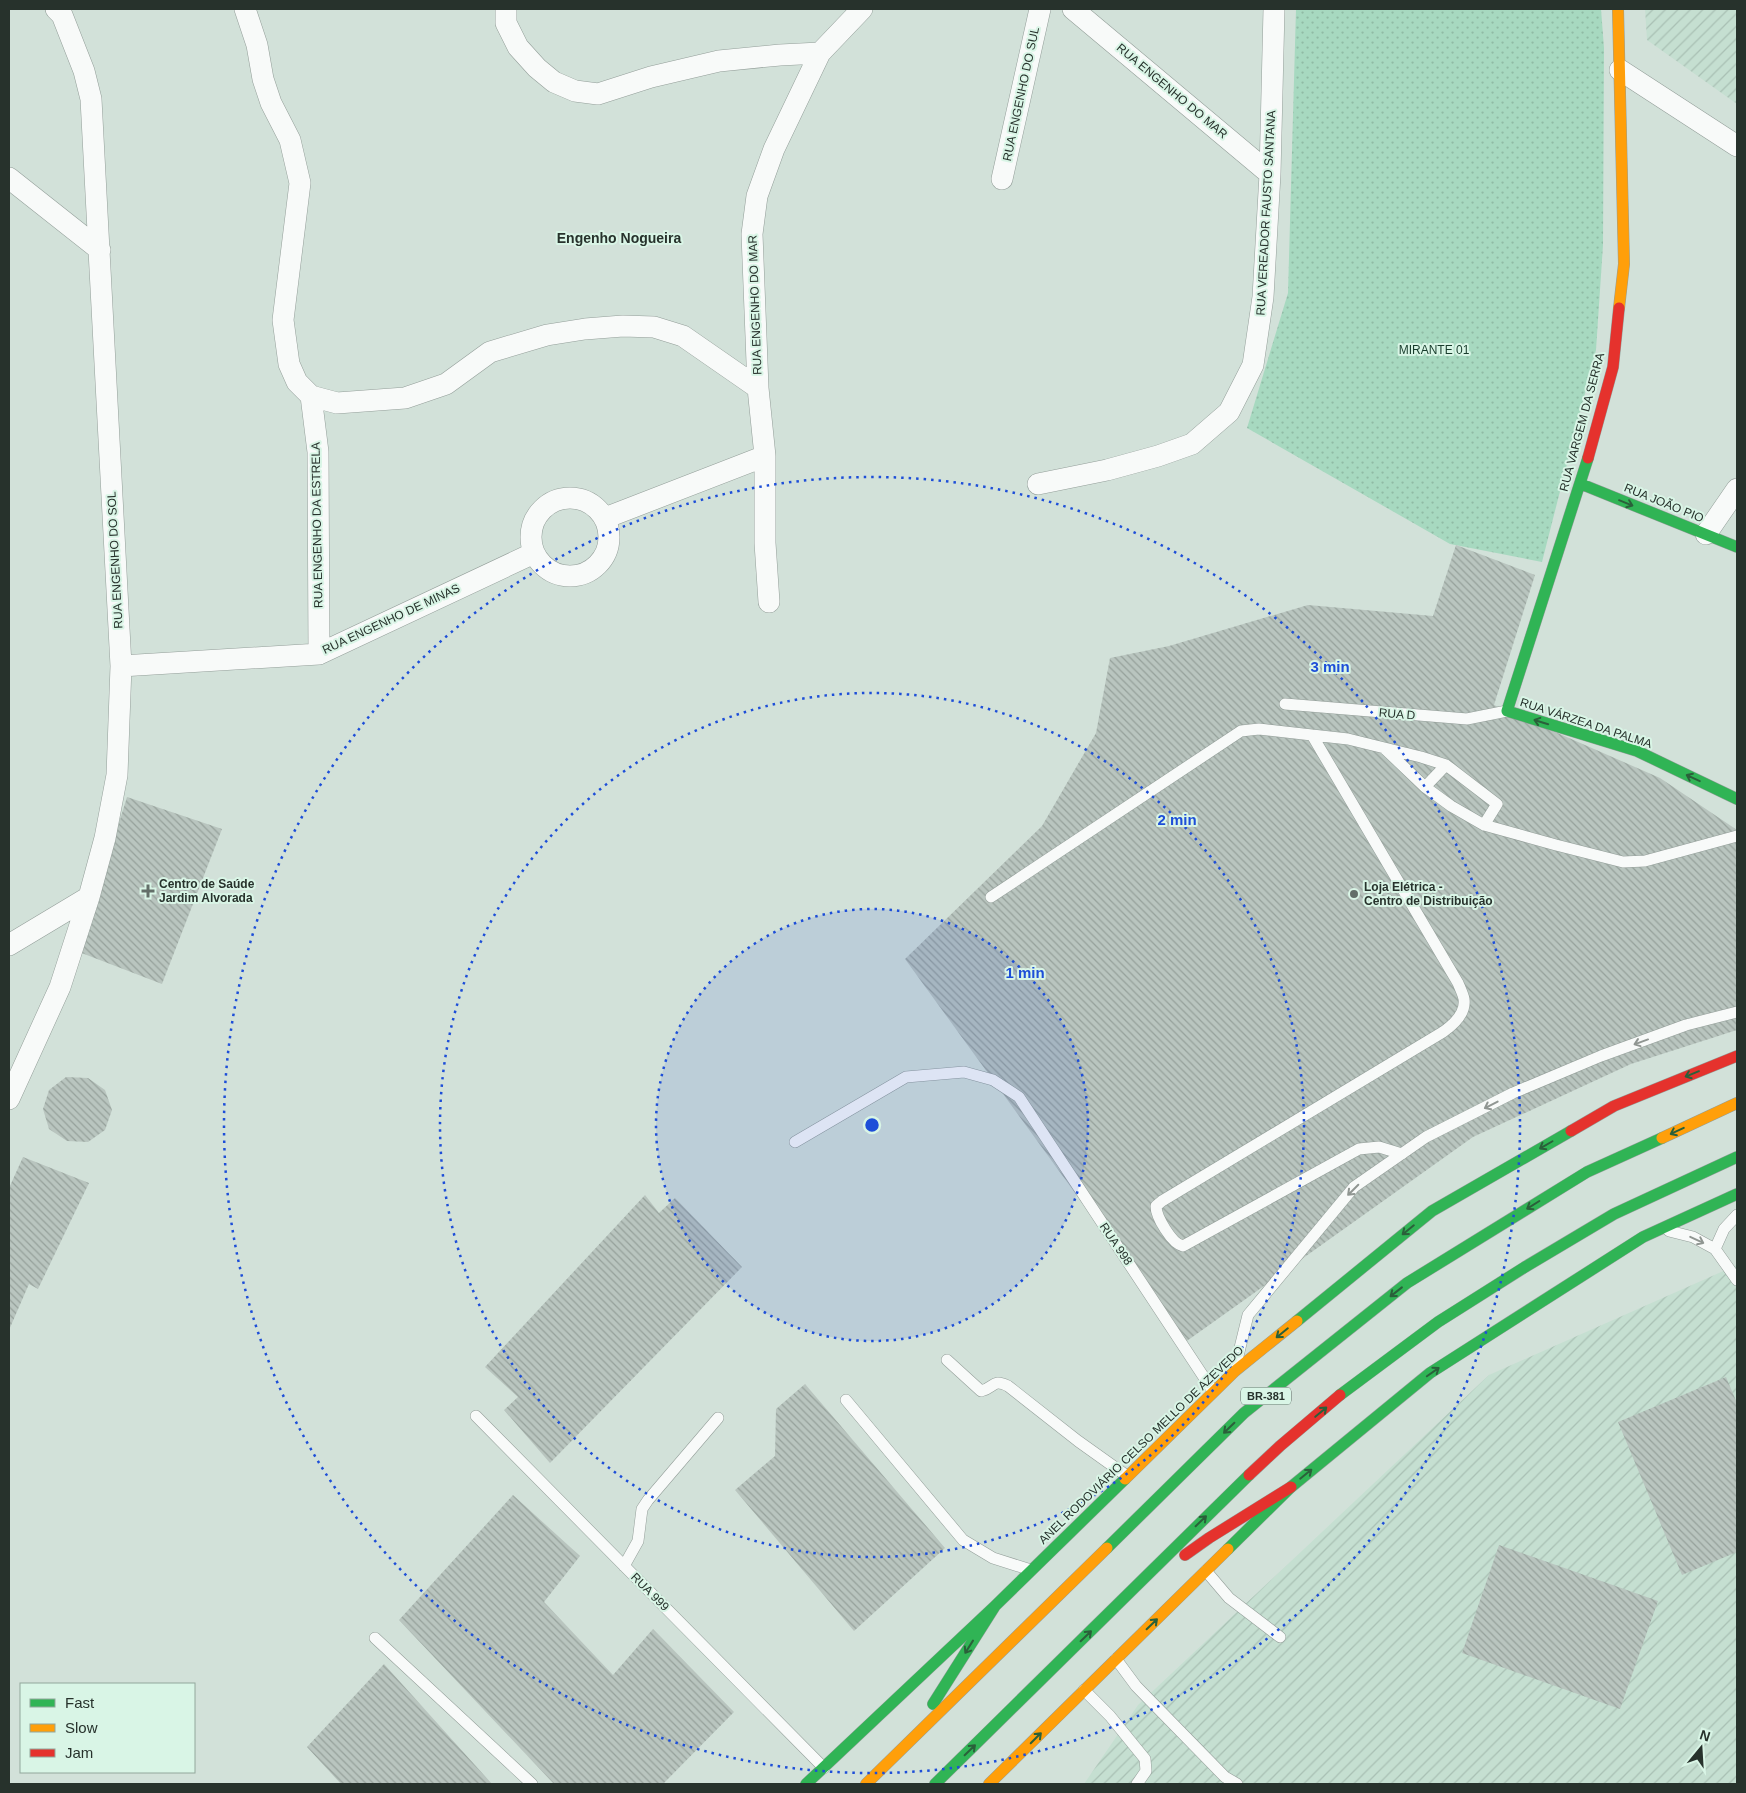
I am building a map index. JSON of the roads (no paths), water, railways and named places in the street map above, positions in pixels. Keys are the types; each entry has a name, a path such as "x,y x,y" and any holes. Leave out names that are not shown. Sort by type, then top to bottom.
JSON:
{"main road":[{"name":"RUA VARGEM DA SERRA","path":"1507,712 1581,484 1613,367 1624,264 1618,9"},
{"name":"RUA JOÃO PIO","path":"1581,484 1737,547"},
{"name":"RUA VÁRZEA DA PALMA","path":"1507,712 1637,751 1737,799"},
{"name":"ANEL RODOVIÁRIO CELSO MELLO DE AZEVEDO","path":"806,1784 995,1606 1235,1371 1432,1211 1614,1106 1737,1056"},
{"name":"BR-381","path":"866,1784 1244,1413 1407,1284 1587,1172 1737,1103"},
{"path":"935,1784 1199,1523 1280,1446 1356,1382 1438,1322 1614,1214 1737,1157"},
{"path":"989,1784 1291,1486 1430,1373 1643,1237 1737,1194"},
{"path":"1121,1602 1209,1538 1291,1486"},
{"path":"907,1744 995,1606"}],"street":[{"name":"RUA ENGENHO DO SOL","path":"9,1099 60,987 89,897 105,838 117,775 121,666 91,100 84,72 62,15 56,9"},
{"path":"246,9 257,45 263,79 271,104 290,140 300,182 283,320 290,364 297,382 311,396 337,403 405,398 446,384 470,364 490,352 548,336 585,329 623,326 654,327 683,336 758,388"},
{"path":"506,9 506,23 518,47 537,68 554,82 575,91 598,94 651,77 718,61 820,52"},
{"name":"RUA ENGENHO DO MAR","path":"769,602 765,543 765,456 758,388 752,234 757,196 774,149 820,52 861,9"},
{"name":"RUA ENGENHO DO SUL","path":"1002,179 1040,9"},
{"name":"RUA ENGENHO DO MAR","path":"1073,9 1270,174"},
{"name":"RUA VEREADOR FAUSTO SANTANA","path":"1038,484 1107,470 1158,456 1192,444 1229,412 1253,365 1264,297 1270,174 1274,9"},
{"path":"1620,70 1737,146"},
{"path":"9,178 100,250"},
{"name":"RUA ENGENHO DA ESTRELA","path":"311,396 318,452 319,654"},
{"path":"605,518 765,456"},
{"path":"1706,534 1737,489"},
{"path":"571,498 584,500 596,508 605,518 609,531 609,544 604,557 595,568 584,574 570,576 553,572 542,564 534,553 532,528 537,516 546,506 559,500 571,498"},
{"name":"RUA ENGENHO DE MINAS","path":"121,666 319,654 534,553"},
{"path":"9,944 89,897"}],"lane":[{"name":"RUA D","path":"1286,704 1467,719 1507,712"},
{"path":"991,897 1241,731 1259,729 1348,739 1446,765 1497,804 1484,825"},
{"path":"1312,735 1458,983 1464,1000 1460,1015 1453,1025 1443,1032 1162,1201 1156,1206 1156,1214 1175,1242 1183,1246 1359,1149 1380,1147 1402,1154"},
{"path":"1382,748 1425,787 1450,806 1484,825 1624,862 1646,861 1737,836"},
{"path":"1425,787 1446,765"},
{"path":"1235,1371 1248,1315 1354,1187 1426,1137 1513,1093 1601,1056 1686,1025 1737,1012"},
{"name":"RUA 998","path":"795,1142 906,1077 964,1072 993,1080 1019,1097 1213,1392"},
{"path":"1715,1249 1724,1229 1737,1215"},
{"path":"1643,1237 1667,1231 1693,1237 1715,1249 1737,1280"},
{"path":"947,1360 981,1390 986,1390 994,1383 1000,1382 1008,1386 1078,1441 1127,1476"},
{"path":"846,1400 963,1540 993,1558 1031,1570"},
{"name":"RUA 999","path":"476,1416 824,1768"},
{"path":"624,1566 638,1541 642,1509 718,1418"},
{"path":"1206,1571 1230,1598 1280,1637"},
{"path":"375,1638 532,1784"},
{"path":"1116,1659 1143,1693 1225,1777 1237,1784"},
{"path":"1084,1690 1110,1716 1145,1758 1146,1771 1137,1784"}],"place":[{"name":"Centro de Saúde Jardim Alvorada","path":"148,891"},
{"name":"Loja Elétrica - Centro de Distribuição","path":"1354,894"}],"district":[{"name":"Engenho Nogueira","path":"619,238"}],"park label":[{"name":"MIRANTE 01","path":"1434,350"}]}
